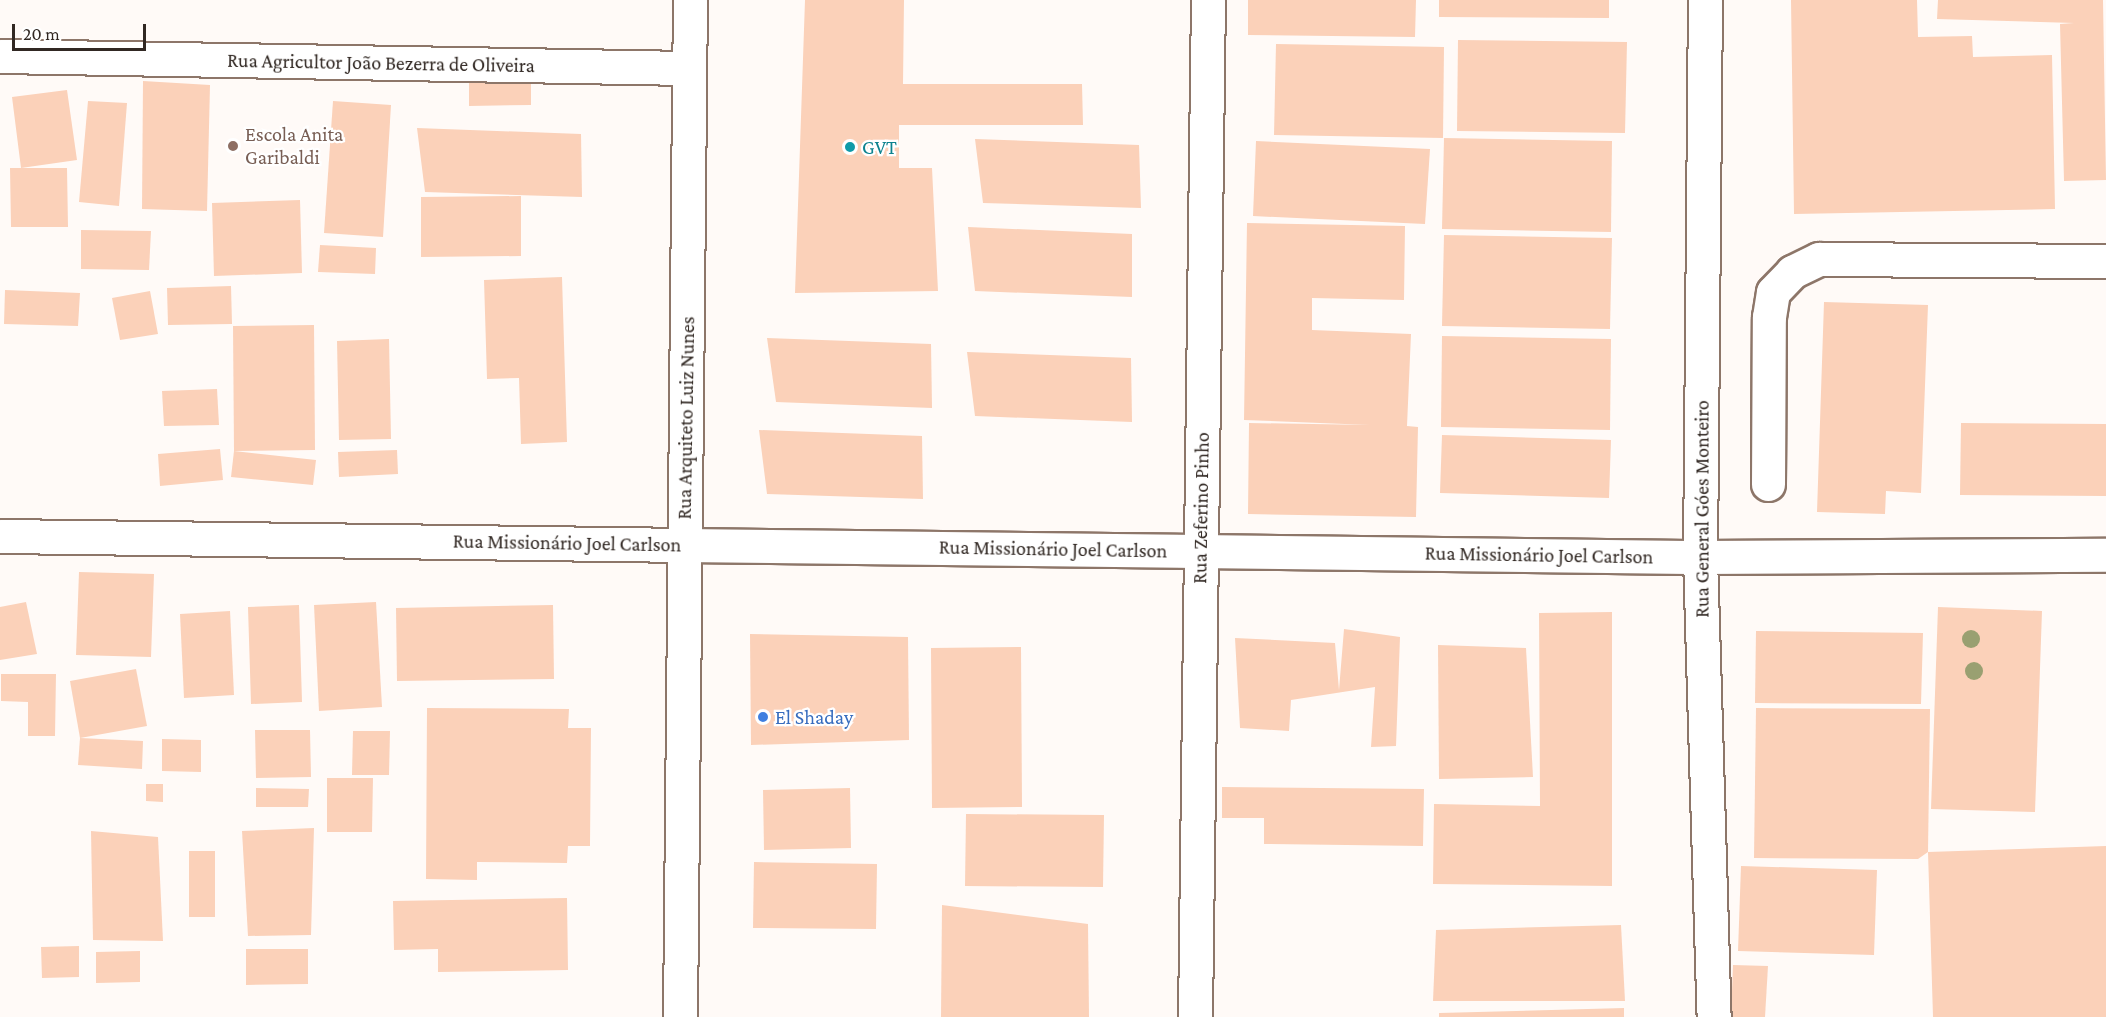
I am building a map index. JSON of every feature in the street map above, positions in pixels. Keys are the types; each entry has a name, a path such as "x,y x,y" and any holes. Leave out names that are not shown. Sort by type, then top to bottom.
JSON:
{"street":[{"name":"Rua Arquiteto Luiz Nunes","path":"680,1017 690,0"},
{"name":"Rua Zeferino Pinho","path":"1195,1017 1208,0"},
{"name":"Rua General Góes Monteiro","path":"1705,0 1700,557 1714,1017"},
{"name":"Rua Agricultor João Bezerra de Oliveira","path":"0,56 689,68"},
{"path":"1768,484 1769,317 1773,292 1792,272 1819,259 2106,261"},
{"name":"Rua Missionário Joel Carlson","path":"0,536 1700,557 2106,555"}],"building":[{"name":"GVT","path":"805,0 904,0 903,84 1082,84 1083,125 899,125 899,168 932,168 938,291 795,293"},
{"path":"1248,0 1416,0 1415,37 1248,35"},
{"path":"1439,0 1609,0 1609,18 1439,17"},
{"path":"1791,0 1917,0 1918,37 1972,36 1973,57 2052,55 2055,209 1794,214"},
{"path":"1938,0 2103,0 2106,180 2064,181 2060,24 2074,23 1937,19"},
{"path":"1458,40 1627,42 1625,133 1457,131"},
{"path":"1276,44 1444,47 1443,138 1274,135"},
{"path":"143,81 210,85 207,211 142,209"},
{"path":"531,81 531,105 469,106 469,83"},
{"path":"67,90 77,160 21,168 12,97"},
{"path":"88,101 127,103 119,206 79,202"},
{"path":"333,101 391,105 383,237 324,233"},
{"path":"417,128 581,134 582,197 425,192"},
{"path":"1444,138 1612,141 1611,232 1442,229"},
{"path":"975,139 1139,145 1141,208 983,203"},
{"path":"1256,141 1430,149 1425,224 1253,216"},
{"path":"10,168 67,168 68,227 11,227"},
{"path":"521,196 521,256 421,257 421,197"},
{"path":"300,200 302,273 214,276 212,203"},
{"path":"1247,223 1405,226 1404,300 1312,298 1312,330 1411,334 1407,426 1418,427 1416,517 1248,514 1249,423 1370,425 1244,420"},
{"path":"968,227 1132,234 1132,297 975,291"},
{"path":"81,230 151,231 149,270 81,269"},
{"path":"1444,235 1612,238 1610,329 1442,326"},
{"path":"320,245 376,248 375,274 318,272"},
{"path":"562,277 567,442 521,444 519,378 487,379 484,280"},
{"path":"231,286 232,324 168,325 167,288"},
{"path":"5,290 80,293 78,326 4,324"},
{"path":"150,291 158,334 120,340 112,298"},
{"path":"1824,302 1928,305 1921,493 1886,491 1885,514 1817,512"},
{"path":"314,325 315,450 234,451 233,326"},
{"path":"1442,336 1611,339 1610,430 1441,427"},
{"path":"767,338 931,344 932,408 776,402"},
{"path":"389,339 391,439 339,440 337,341"},
{"path":"967,352 1131,358 1132,422 975,416"},
{"path":"217,389 219,425 164,426 162,391"},
{"path":"1961,423 2106,424 2106,496 1960,495"},
{"path":"759,430 922,436 923,499 767,494"},
{"path":"1442,435 1611,440 1609,498 1440,493"},
{"path":"220,449 223,480 160,486 158,454"},
{"path":"397,450 398,474 339,477 338,452"},
{"path":"234,451 316,460 313,485 231,477"},
{"path":"79,572 154,574 151,657 76,655"},
{"path":"26,602 37,654 0,660 0,607"},
{"path":"376,602 382,707 319,711 314,605"},
{"path":"299,605 302,702 251,704 248,607"},
{"path":"553,605 554,679 397,681 396,608"},
{"path":"1938,607 2042,611 2035,812 1931,809"},
{"path":"230,611 234,695 184,698 180,614"},
{"path":"1612,612 1612,886 1433,884 1434,804 1540,806 1539,613"},
{"path":"1344,629 1400,637 1396,746 1371,747 1375,687 1291,700 1289,731 1240,728 1235,638 1335,643 1339,690"},
{"path":"1756,631 1923,633 1921,704 1755,703"},
{"path":"750,634 908,637 909,740 751,745"},
{"path":"1438,645 1526,648 1533,777 1439,779"},
{"path":"1021,647 1022,807 932,808 931,648"},
{"path":"136,669 147,726 80,738 70,681"},
{"path":"1,674 56,674 55,736 28,736 28,702 1,701"},
{"path":"427,708 569,709 568,728 591,728 590,846 568,846 567,863 477,862 477,880 426,879"},
{"path":"1756,708 1930,709 1928,852 1918,859 1754,858"},
{"path":"255,730 310,730 311,777 256,778"},
{"path":"353,731 390,731 389,775 352,775"},
{"path":"80,738 143,741 142,769 78,765"},
{"path":"162,739 201,740 201,772 162,771"},
{"path":"327,778 373,778 372,832 327,832"},
{"path":"146,784 163,784 163,802 146,801"},
{"path":"1222,787 1424,789 1423,846 1264,844 1264,818 1222,818"},
{"path":"256,788 309,789 308,807 256,807"},
{"path":"850,788 851,848 764,850 763,790"},
{"path":"966,814 1104,815 1103,887 965,886"},
{"path":"314,828 311,935 248,936 242,831"},
{"path":"91,831 158,837 163,941 93,940"},
{"path":"2106,846 2106,1017 1933,1017 1928,852"},
{"path":"189,851 215,851 215,917 189,917"},
{"path":"754,862 877,864 876,929 753,928"},
{"path":"1741,866 1877,870 1874,955 1738,951"},
{"path":"567,898 568,970 438,972 438,949 394,950 393,901"},
{"path":"942,905 1088,924 1089,1017 941,1017"},
{"path":"1621,925 1625,1001 1433,1001 1436,930"},
{"path":"79,946 79,977 42,978 41,947"},
{"path":"246,949 308,949 308,984 246,985"},
{"path":"140,951 140,982 96,983 96,952"},
{"path":"1733,965 1768,966 1765,1017 1731,1017"},
{"path":"1624,1008 1624,1017 1439,1017 1439,1013"}],"place":[{"name":"Escola Anita Garibaldi","path":"233,146"},
{"name":"GVT","path":"850,147"},
{"name":"El Shaday","path":"763,717"}]}
